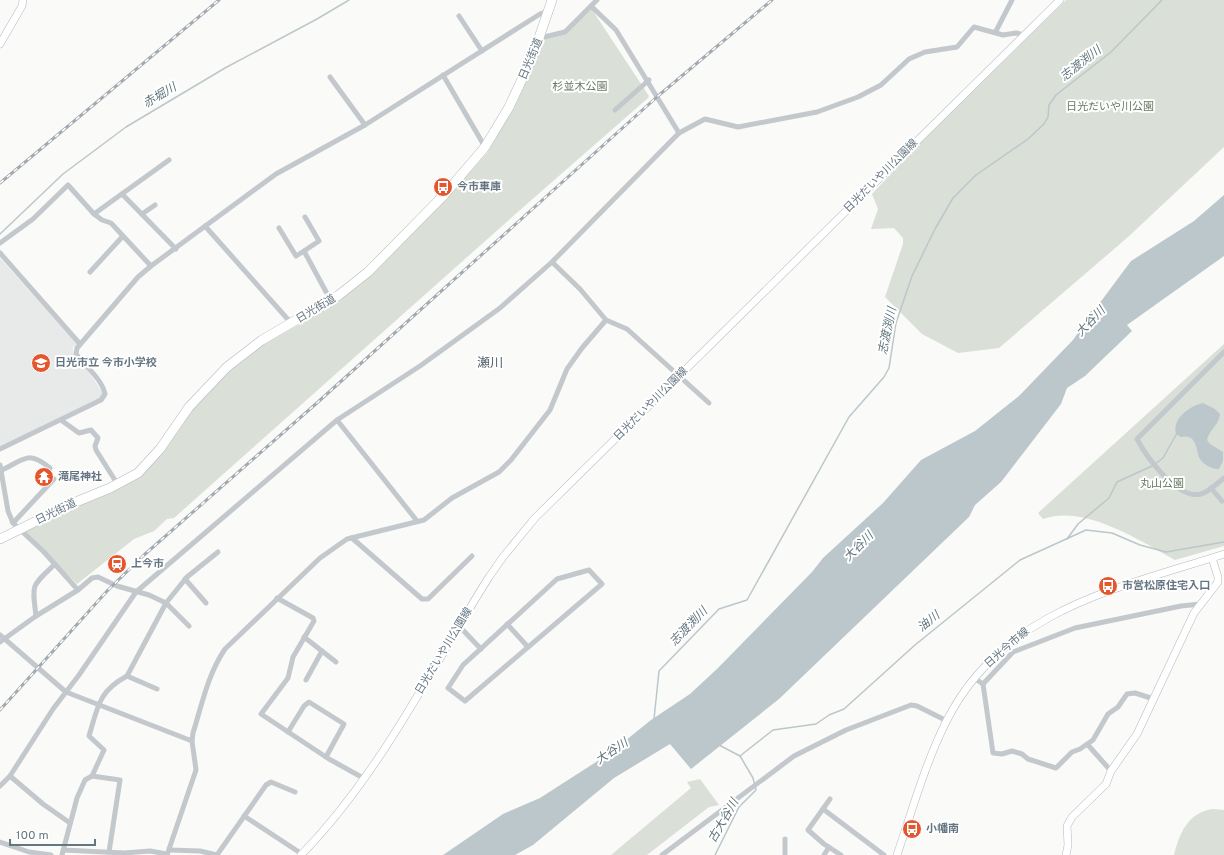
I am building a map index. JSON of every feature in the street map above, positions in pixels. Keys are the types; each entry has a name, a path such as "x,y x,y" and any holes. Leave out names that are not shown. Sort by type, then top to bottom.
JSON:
{"highway":[{"name":"日光街道","path":"0,539 16,526 118,485 138,473 150,461 189,407 227,367 262,340 331,301 368,272 444,195 485,147 516,94 540,38 552,0"}],"main road":[{"path":"0,44 22,6 23,0"},
{"name":"日光だいや川公園線","path":"301,855 336,818 366,779 499,562 531,523 1058,0"},
{"name":"日光今市線","path":"897,855 947,721 974,678 1012,641 1055,613 1090,598 1224,554"},
{"path":"1066,855 1068,845 1067,826 1072,817 1106,784 1111,771 1137,734 1184,634 1200,604 1218,582 1218,577 1212,558"}],"street":[{"path":"540,38 565,32 597,0"},
{"path":"996,31 1012,0"},
{"path":"591,6 616,30 648,80 679,133"},
{"path":"0,449 101,400 105,394 104,389 93,373 76,354 76,348 138,277 276,174 365,125 540,14 548,11"},
{"path":"459,16 482,51"},
{"path":"0,786 10,776 66,692 136,592 337,420 420,366 500,308 552,262 679,133 705,119 738,127 817,112 858,97 881,85 909,59 926,52 957,47 974,27 996,31 1003,35 1016,33 1024,35"},
{"path":"443,75 485,147"},
{"path":"330,77 365,125"},
{"path":"615,110 648,80"},
{"path":"94,214 168,160"},
{"path":"0,243 33,219 68,185 94,214 102,220 112,223 152,266"},
{"path":"122,194 176,249"},
{"path":"142,214 154,205"},
{"path":"279,228 296,256 319,241 306,217"},
{"path":"205,226 292,324"},
{"path":"90,272 123,236"},
{"path":"304,251 331,301"},
{"path":"0,253 80,344"},
{"path":"552,262 580,289 606,320 627,329 709,403"},
{"path":"168,853 196,770 192,741 207,687 217,660 224,649 320,558 347,539 424,520 452,498 499,472 511,460 550,410 568,369 582,348 606,320"},
{"path":"1224,352 1137,439 1156,468 1176,486 1188,492 1198,495 1211,488 1224,478"},
{"path":"61,420 79,433 91,430 94,432 98,438 95,446 96,450 118,485"},
{"path":"337,420 417,521"},
{"path":"50,468 39,459 30,457 1,467 8,511 16,526 28,536 78,590"},
{"path":"16,526 54,480"},
{"path":"1211,488 1222,501"},
{"path":"352,538 422,599 428,599 472,556"},
{"path":"218,552 185,579 166,603 127,676 112,684 98,704 89,736 104,750 92,776 85,780 77,798 62,852 150,851 168,853 200,852 217,855 266,785 271,782 295,792"},
{"path":"36,616 33,589 37,582 55,564"},
{"path":"589,570 602,584 528,647 465,701 448,688 463,665 557,579 589,570"},
{"path":"189,626 166,603 149,595 136,592 98,577 92,578 78,590 2,638 66,692 192,741"},
{"path":"185,579 206,603"},
{"path":"277,598 314,618 314,621 293,657 288,678 261,714 326,757 366,779"},
{"path":"983,684 1013,652 1074,628 1181,606 1200,604"},
{"path":"507,624 528,647"},
{"path":"459,626 481,649"},
{"path":"304,637 336,662"},
{"path":"306,680 322,651"},
{"path":"127,676 158,689"},
{"path":"974,678 983,684 993,753 1002,754 1012,751 1022,754 1028,759 1056,768 1072,752 1088,745 1093,740 1108,714 1118,707 1127,694 1135,693 1154,699"},
{"path":"288,732 304,706 310,702 344,724 326,757"},
{"path":"662,855 794,756 846,730 911,705 917,706 947,721"},
{"path":"1088,745 1111,771"},
{"path":"10,776 43,804 70,823"},
{"path":"92,776 120,780 109,852"},
{"path":"830,799 808,830 841,855"},
{"path":"822,809 884,855"},
{"path":"244,816 301,855"},
{"path":"785,840 785,855"},
{"path":"0,842 29,852 51,855"},
{"path":"824,855 829,847"}],"shaded area":[{"name":"日光市立 今市小学校","path":"0,258 77,344 73,347 73,353 103,393 99,400 0,447"}],"green space":[{"name":"日光だいや川公園","path":"1066,0 1224,0 1224,147 1128,237 999,348 958,353 922,334 885,297 903,244 903,238 894,228 871,229 878,209 872,194 907,156"},
{"name":"杉並木公園","path":"591,8 649,96 648,98 174,518 167,519 154,531 134,539 77,584 23,530 137,476 190,408 247,354 307,320 349,291 442,203 488,152 542,39 566,34"},
{"name":"丸山公園","path":"1224,344 1224,546 1175,560 1146,543 1094,520 1076,516 1059,516 1043,519 1038,513"},
{"path":"700,779 719,805 709,807 647,855 611,855 691,788 687,782"},
{"path":"1213,809 1224,810 1224,855 1174,855 1182,832 1191,819 1197,814"}],"water":[{"name":"大谷川","path":"1224,195 1224,256 1127,325 1132,331 1085,376 1067,388 1061,404 1001,482 975,505 969,517 779,699 691,769 670,744 614,778 533,845 515,855 443,855 503,814 540,798 610,753 651,720 690,694 718,668 812,572 823,558 883,503 921,460 975,431 1019,396 1073,340 1085,323 1087,315 1102,300 1131,261 1194,221"},
{"path":"1203,403 1215,409 1220,414 1218,421 1207,440 1210,444 1223,452 1223,461 1219,469 1209,467 1203,463 1199,457 1192,438 1185,436 1181,437 1176,434 1175,428 1179,418 1188,410"}],"waterway":[{"name":"赤堀川","path":"0,234 63,174 126,127 225,68 317,19 349,0"},
{"name":"志渡渕川","path":"654,719 659,671 719,609 747,600 849,417 884,377 889,368 896,323 912,276 935,229 953,198 976,175 1028,139 1044,124 1048,117 1049,105 1056,95 1111,52 1162,0"},
{"path":"1155,464 1163,458 1177,433"},
{"path":"1067,539 1078,524 1109,498 1117,482 1152,466"},
{"name":"油川","path":"740,756 773,730 816,724 829,715 844,709 915,645 1020,560 1086,530 1112,533 1140,545 1166,552 1224,542"},
{"name":"油川","path":"719,745 740,756"},
{"name":"古大谷川","path":"715,855 739,807 756,790 753,778 740,756"}],"railway":[{"path":"0,183 219,0"},
{"path":"0,710 108,590 144,555 318,402 658,96 772,0"}],"place":[{"name":"今市車庫","path":"443,187"},
{"name":"日光市立 今市小学校","path":"41,363"},
{"name":"滝尾神社","path":"44,477"},
{"name":"上今市","path":"117,564"},
{"name":"市営松原住宅入口","path":"1108,586"},
{"name":"小幡南","path":"912,829"}],"district":[{"name":"瀬川","path":"490,364"}]}
